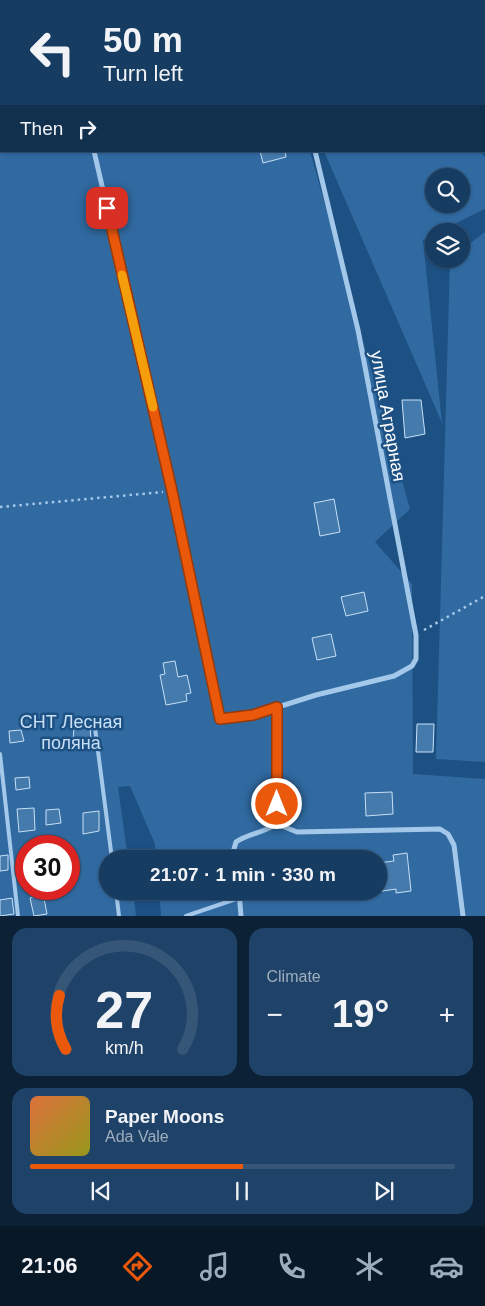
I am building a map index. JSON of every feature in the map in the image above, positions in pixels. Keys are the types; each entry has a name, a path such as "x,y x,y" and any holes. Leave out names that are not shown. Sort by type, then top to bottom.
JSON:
{"street":[{"path":"94,152 172,491 220,719 253,715 277,707 277,824"},
{"name":"улица Аграрная","path":"277,707 316,695 394,676 412,666 416,659 416,635 358,330 315,152"},
{"path":"236,850 236,842 242,838 258,834 277,824 297,832 440,829 448,834 454,845 463,916"},
{"path":"239,900 240,916"}],"lane":[{"path":"95,728 111,850"},
{"path":"0,754 18,916"},
{"path":"117,900 119,916"},
{"path":"186,916 233,900"}],"path":[{"path":"0,507 172,491"},
{"path":"416,635 485,596"}],"green space":[{"name":"СНТ Лесная поляна","path":"0,152 310,152 410,509 375,542 412,584 413,774 485,779 485,916 161,916 160,900 387,900 387,850 155,850 155,844 130,786 118,787 127,850 99,850 99,900 134,900 136,916 0,916"},
{"path":"324,152 482,152 485,158 485,209 456,223 425,223 425,239 423,240 425,268 442,423"},
{"path":"485,232 485,762 436,759 450,268 470,268 470,243"}],"building":[{"path":"260,152 285,152 286,157 263,163"},
{"path":"402,400 421,400 425,434 405,438"},
{"path":"334,499 340,532 320,536 314,503"},
{"path":"364,592 368,611 346,616 341,597"},
{"path":"331,634 336,656 317,660 312,638"},
{"path":"175,661 178,677 187,675 191,693 186,694 187,701 166,705 160,675 165,674 163,663"},
{"path":"90,724 91,743 73,743 74,725"},
{"path":"417,724 434,724 433,752 416,752"},
{"path":"21,730 24,741 10,743 9,731"},
{"path":"29,777 30,788 16,790 15,778"},
{"path":"392,792 393,814 366,816 365,793"},
{"path":"34,808 35,830 19,832 17,809"},
{"path":"59,809 61,823 46,825 46,810"},
{"path":"99,811 99,831 83,834 83,813"},
{"path":"407,853 411,891 396,893 396,889 387,890 387,862 394,861 393,855"},
{"path":"8,855 8,870 0,871 0,856"},
{"path":"12,898 14,914 0,916 0,900"},
{"path":"30,900 44,900 47,914 34,916"}],"slow traffic":[{"path":"122,275 153,407"}],"route":[{"path":"107,208 172,491 220,719 253,715 277,707 277,804"}]}
